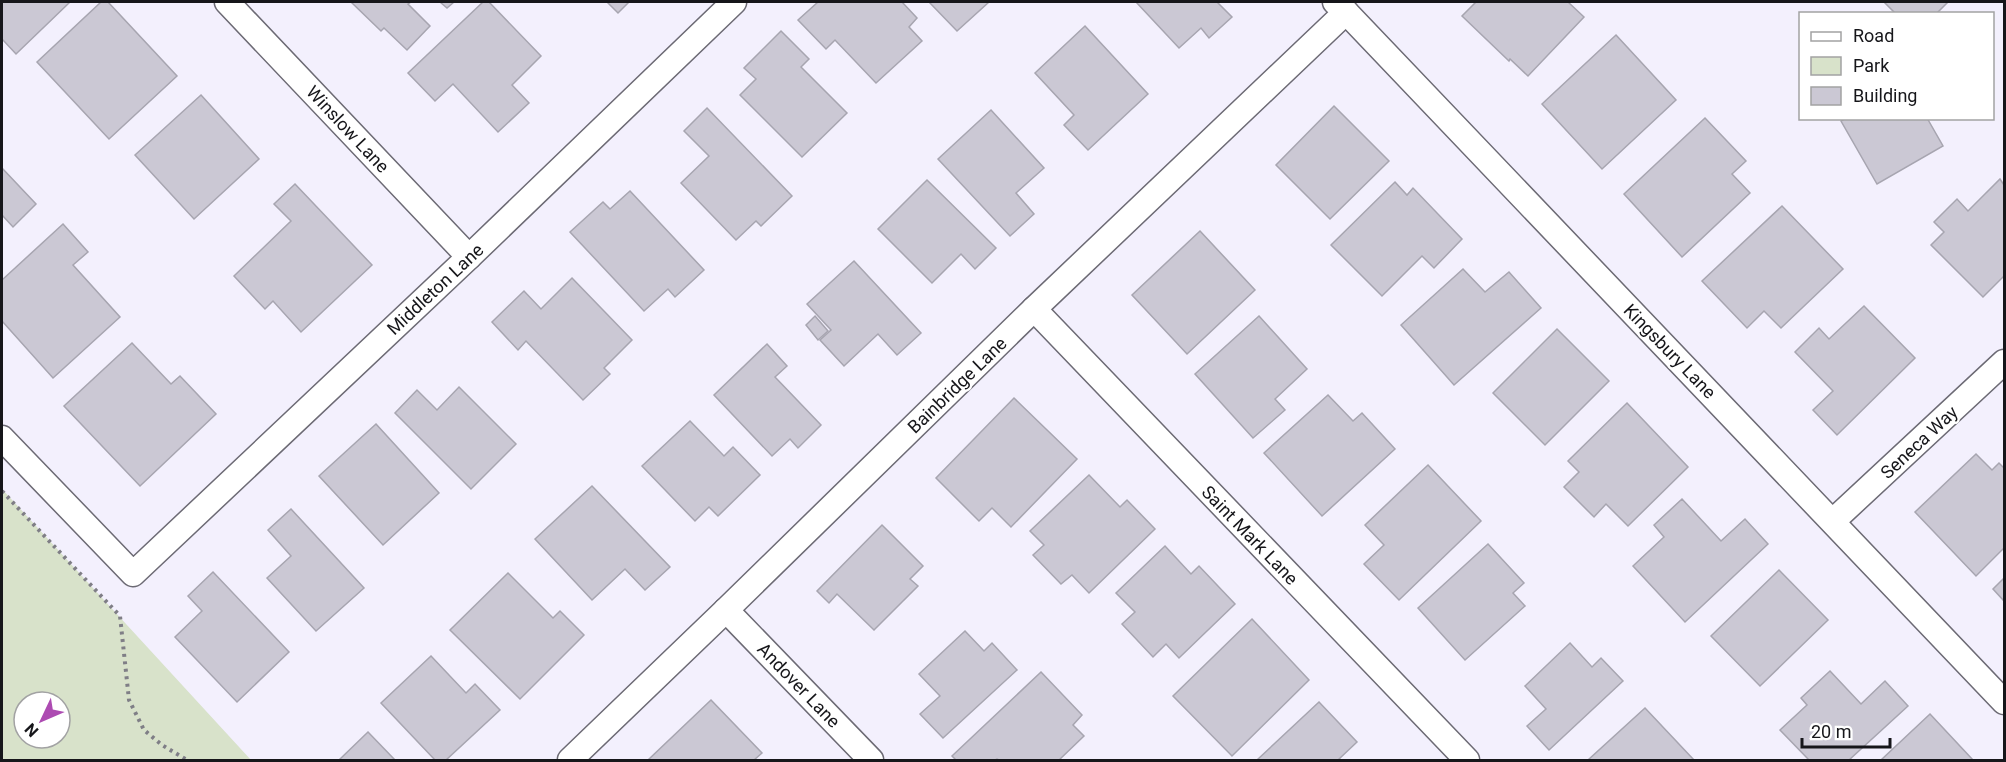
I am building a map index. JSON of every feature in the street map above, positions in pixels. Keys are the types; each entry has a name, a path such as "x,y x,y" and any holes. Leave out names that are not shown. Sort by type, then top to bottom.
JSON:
{"street":[{"name":"Winslow Lane","path":"227,2 469,257"},
{"name":"Middleton Lane","path":"2,438 133,574 469,257 734,2"},
{"name":"Bainbridge Lane","path":"570,760 1034,309 1340,7"},
{"name":"Kingsbury Lane","path":"1340,7 2004,702"},
{"name":"Saint Mark Lane","path":"1034,309 1467,760"},
{"name":"Seneca Way","path":"1833,521 2004,362"},
{"name":"Andover Lane","path":"726,610 871,760"}],"path":[{"path":"2,491 120,616 129,700 144,730 162,745 187,760"}],"green space":[{"path":"2,489 251,760 2,760"}],"building":[{"path":"2,2 70,2 16,54 2,39"},
{"path":"101,2 108,2 177,76 109,139 37,62"},
{"path":"351,2 411,2 408,4 430,26 407,50 384,28 381,31"},
{"path":"440,2 454,2 447,8"},
{"path":"483,2 489,2 541,56 512,85 529,103 498,132 453,84 435,101 408,73"},
{"path":"607,2 629,2 618,13"},
{"path":"818,2 902,2 917,18 909,27 922,41 876,83 835,40 826,49 798,20"},
{"path":"929,2 989,2 957,31"},
{"path":"1136,2 1217,2 1232,17 1209,38 1201,28 1179,48"},
{"path":"1476,2 1568,2 1584,17 1528,76 1462,16"},
{"path":"1884,2 1948,2 1938,12 1894,12"},
{"path":"1085,26 1148,94 1088,150 1064,125 1074,115 1035,73"},
{"path":"781,31 809,59 801,67 847,113 802,157 740,95 756,79 744,68"},
{"path":"1616,35 1676,100 1602,169 1542,104"},
{"path":"201,95 259,159 194,219 135,155"},
{"path":"1334,106 1389,161 1330,219 1276,165"},
{"path":"707,108 792,196 761,226 756,221 736,240 681,183 709,156 684,131"},
{"path":"991,110 1044,168 1016,193 1034,214 1010,236 938,159"},
{"path":"1705,118 1746,161 1732,174 1750,193 1682,257 1624,194"},
{"path":"1928,120 1943,146 1877,184 1841,121"},
{"path":"2,168 36,204 13,227 2,215"},
{"path":"2000,179 2004,185 2004,276 1983,297 1931,245 1944,232 1934,222 1957,199 1968,211"},
{"path":"927,180 996,248 975,269 961,254 932,283 878,229"},
{"path":"1395,182 1407,195 1413,188 1462,239 1434,268 1422,256 1382,296 1331,245"},
{"path":"295,184 372,265 301,332 273,301 265,309 234,276 291,221 274,204"},
{"path":"630,191 704,270 675,297 668,289 644,311 570,232 603,202 610,209"},
{"path":"1782,206 1843,269 1781,328 1764,311 1747,328 1702,281"},
{"path":"63,224 88,252 73,265 120,317 53,378 2,321 2,280"},
{"path":"1200,231 1255,290 1187,354 1132,295"},
{"path":"854,261 921,333 897,355 878,334 844,366 820,340 831,330 807,304"},
{"path":"1463,269 1485,292 1509,272 1541,308 1454,385 1401,325"},
{"path":"572,278 632,340 604,368 610,374 583,400 526,341 518,350 492,322 524,291 541,309"},
{"path":"1864,306 1915,358 1837,435 1813,410 1833,391 1795,352 1819,328 1829,339"},
{"path":"815,316 828,331 818,340 806,325"},
{"path":"1259,316 1307,369 1275,399 1285,410 1253,438 1195,374"},
{"path":"1557,329 1609,381 1545,445 1493,393"},
{"path":"132,343 171,384 180,376 216,414 140,486 64,406"},
{"path":"767,344 787,366 775,377 821,425 798,448 790,439 772,456 714,395"},
{"path":"459,387 516,444 471,489 395,413 417,390 437,410"},
{"path":"1328,395 1353,421 1362,413 1395,449 1322,516 1264,453"},
{"path":"1014,398 1077,459 1011,527 992,508 979,521 936,478"},
{"path":"1627,403 1688,467 1628,526 1606,504 1594,517 1564,487 1579,472 1568,461"},
{"path":"690,421 724,456 733,447 760,475 718,516 709,507 695,521 642,466"},
{"path":"376,424 439,493 383,545 319,476"},
{"path":"1976,454 1992,470 1999,463 2004,468 2004,548 1976,576 1915,512"},
{"path":"1428,465 1481,521 1399,600 1364,564 1384,545 1365,525"},
{"path":"1089,475 1120,507 1127,500 1155,529 1089,593 1072,575 1061,584 1033,555 1044,545 1030,531"},
{"path":"592,486 670,567 645,590 625,569 592,600 535,539"},
{"path":"1682,499 1721,541 1745,519 1768,544 1685,622 1633,566 1664,537 1654,525"},
{"path":"291,509 364,588 316,631 267,578 291,556 268,530"},
{"path":"882,525 923,566 910,579 918,586 874,630 837,594 829,603 817,591"},
{"path":"1488,544 1524,583 1513,593 1525,606 1465,660 1418,608"},
{"path":"1165,546 1191,574 1199,566 1235,604 1179,658 1166,644 1153,657 1122,624 1135,612 1116,593"},
{"path":"1779,570 1828,620 1760,686 1711,636"},
{"path":"213,572 289,652 237,702 175,637 202,611 188,596"},
{"path":"508,573 553,618 560,611 584,635 520,699 450,630"},
{"path":"2004,578 2004,601 1993,589"},
{"path":"1252,619 1309,680 1232,756 1173,696"},
{"path":"965,631 984,651 992,643 1017,670 943,738 920,714 940,696 919,674"},
{"path":"1570,643 1592,667 1601,658 1623,681 1549,750 1527,726 1546,709 1525,686"},
{"path":"431,656 466,693 475,684 500,710 446,760 435,760 381,703"},
{"path":"1830,671 1861,704 1885,681 1908,706 1849,760 1809,760 1780,730 1807,705 1801,698"},
{"path":"1041,672 1082,715 1073,725 1084,736 1059,760 956,760 952,756"},
{"path":"711,700 762,753 754,760 648,760"},
{"path":"1319,702 1357,742 1339,759 1341,760 1257,760"},
{"path":"1645,708 1694,760 1588,760"},
{"path":"1930,714 1973,760 1881,760"},
{"path":"368,732 395,760 339,760"}]}
